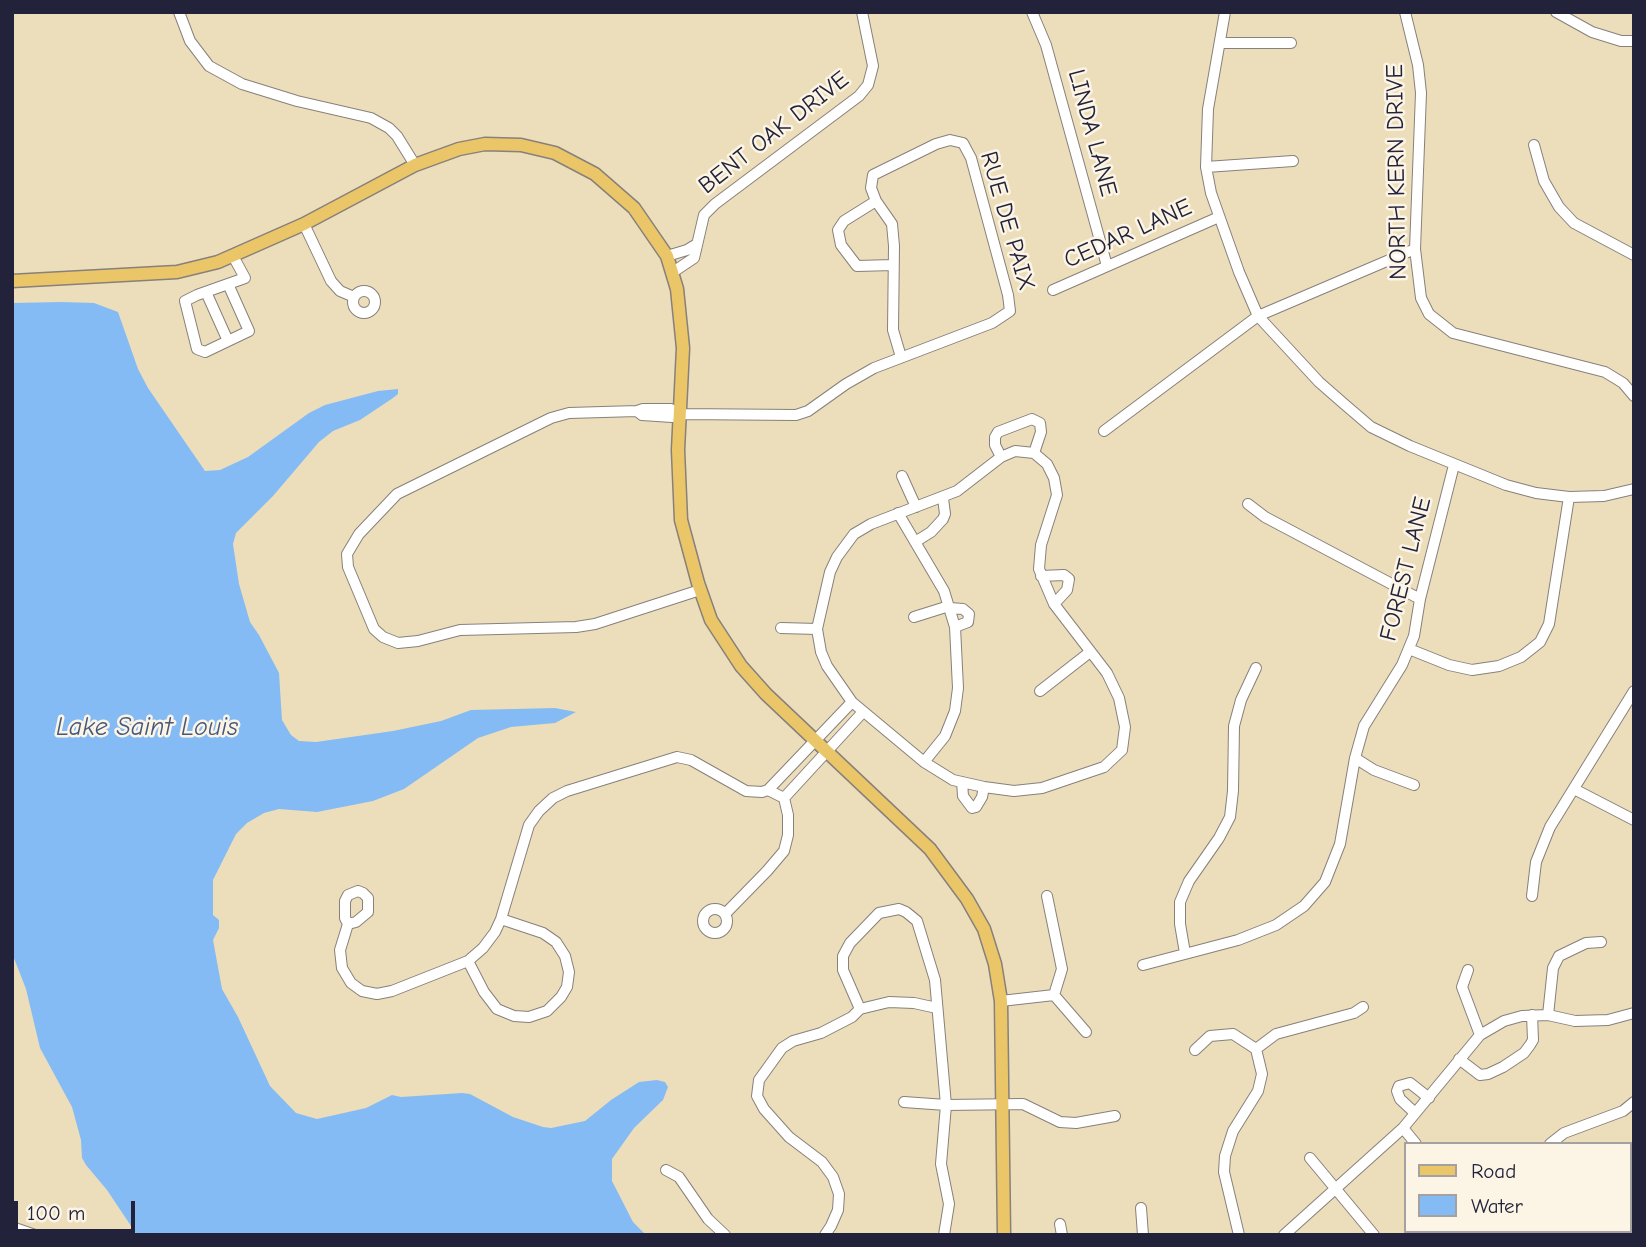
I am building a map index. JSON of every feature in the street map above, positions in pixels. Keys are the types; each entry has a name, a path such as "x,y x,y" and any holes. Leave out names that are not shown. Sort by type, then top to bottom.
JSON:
{"main road":[{"path":"12,281 177,272 233,256 304,224 415,165 459,149 485,144 522,145 555,153 595,174 634,208 667,256 681,310 681,520 711,620 741,666 766,694 930,849 967,899 984,929 995,964 1001,1001 1004,1235"}],"street":[{"path":"179,12 190,41 209,66 242,84 297,101 371,118 397,136 415,165"},
{"name":"BENT OAK DRIVE","path":"673,272 694,258 704,215 715,204 859,96 868,85 873,66 862,12"},
{"name":"LINDA LANE","path":"1032,12 1046,45 1107,266"},
{"path":"1225,12 1208,109 1206,167 1219,217 1258,316 1319,382 1371,427 1454,465 1536,493 1569,497 1604,496 1634,489"},
{"name":"NORTH KERN DRIVE","path":"1405,12 1418,65 1421,93 1415,248 1421,298 1429,314 1453,333 1605,372 1623,383 1634,396"},
{"path":"1556,12 1592,33 1621,41 1634,41"},
{"path":"1221,43 1291,43"},
{"name":"RUE DE PAIX","path":"699,587 663,596 657,603 595,624 576,627 460,630 418,642 398,643 374,629 348,566 347,554 359,534 397,494 551,418 569,413 660,408 671,409 680,414 796,415 808,411 846,384 901,357 992,323 1010,311 971,158 962,143 950,140 936,144 873,175 871,188 876,201"},
{"path":"1534,145 1544,180 1559,207 1574,223 1634,255"},
{"path":"1206,167 1293,161"},
{"path":"892,265 857,266 841,245 838,230 844,221 876,201 892,224 893,330 901,357"},
{"name":"CEDAR LANE","path":"1053,290 1219,217"},
{"path":"304,224 331,281 340,291 354,297"},
{"path":"667,256 697,244"},
{"path":"1104,431 1258,316 1415,248"},
{"path":"228,284 249,331 205,352 197,349 185,301 206,292 228,284 245,278 233,256"},
{"path":"206,292 228,341"},
{"path":"1001,457 995,445 995,437 999,432 1032,419 1040,423 1041,432 1034,453"},
{"path":"1015,452 1034,453 1047,464 1054,478 1057,495 1041,545 1039,569 1054,604 1107,673 1119,698 1125,727 1122,750 1104,767 1042,788 1014,791 984,788 953,779 924,762 863,712 852,702 827,666 821,652 817,629 830,572 841,551 855,534 871,524 957,491 1001,457 1015,452"},
{"name":"FOREST LANE","path":"1143,965 1238,940 1276,925 1304,906 1325,882 1340,844 1355,758 1364,726 1402,665 1414,636 1420,599 1454,465"},
{"path":"902,476 916,507"},
{"path":"1409,649 1449,665 1472,670 1499,666 1521,657 1540,642 1549,624 1569,497"},
{"path":"915,542 943,519 943,498"},
{"path":"1248,505 1265,517 1420,599"},
{"path":"898,513 944,591 956,627 956,711 944,736 924,762"},
{"path":"1041,576 1064,575 1069,579 1070,584 1054,604"},
{"path":"914,617 949,607 963,609 969,614 968,622 956,627"},
{"path":"781,628 817,629"},
{"path":"1040,691 1090,652"},
{"path":"1185,953 1180,924 1180,902 1189,881 1230,817 1234,726 1241,700 1256,668"},
{"path":"1532,896 1536,862 1550,827 1634,691"},
{"path":"348,924 340,950 342,968 351,982 362,991 377,994 392,991 468,961 483,948 501,919 529,825 553,798 567,791 677,757 691,760 746,791 762,792 768,790 852,702"},
{"path":"784,799 863,712"},
{"path":"1355,758 1374,770 1414,785"},
{"path":"962,782 962,796 972,808 976,807 982,797 984,788"},
{"path":"1574,789 1634,820"},
{"path":"724,914 784,851 788,835 788,815 784,799 768,790"},
{"path":"1047,897 1062,969 1054,995"},
{"path":"860,1009 843,970 843,956 850,943 879,913 892,909 906,912 917,921 935,980 946,1105 941,1164 949,1204 944,1235"},
{"path":"468,961 484,992 497,1009 514,1016 529,1017 547,1011 561,997 567,987 569,972 565,956 556,942 543,933 501,919"},
{"path":"1548,1015 1553,968 1559,956 1586,943 1601,942"},
{"path":"1468,970 1462,987 1480,1035"},
{"path":"1001,1001 1054,995"},
{"path":"1054,995 1086,1032"},
{"path":"825,1235 838,1210 839,1194 833,1177 822,1162 789,1137 764,1109 757,1096 759,1080 782,1048 852,1017 860,1009 889,1002 914,1003 937,1008"},
{"path":"1256,1049 1276,1034 1354,1013 1363,1007"},
{"path":"1284,1235 1403,1128 1480,1035 1504,1021 1532,1015 1586,1021 1608,1020 1634,1013"},
{"path":"1459,1059 1480,1075 1503,1067 1524,1054 1533,1040 1532,1015"},
{"path":"1195,1050 1210,1037 1227,1033 1240,1037 1256,1049 1262,1074 1258,1091 1233,1131 1225,1156 1224,1172 1239,1235"},
{"path":"1415,1114 1400,1100 1397,1091 1399,1086 1410,1083 1429,1098"},
{"path":"904,1102 946,1105 1023,1104 1060,1122 1076,1123 1115,1116"},
{"path":"1553,1142 1564,1133 1623,1111 1634,1102"},
{"path":"1403,1128 1414,1142"},
{"path":"1310,1158 1374,1235"},
{"path":"666,1170 679,1177 708,1219 725,1235"},
{"path":"1141,1208 1143,1235"},
{"path":"12,1227 35,1235"}],"green space":[{"path":"1634,1160 1634,1235 1568,1235 1632,1233"}],"water":[{"name":"Lake Saint Louis","path":"12,303 94,303 118,312 138,369 148,388 205,471 220,470 248,457 309,413 325,405 378,391 398,389 398,394 393,398 360,420 333,431 319,442 273,496 236,533 233,544 239,584 250,622 279,673 282,720 291,735 299,741 316,742 393,731 441,721 471,710 555,708 576,712 555,723 511,727 478,738 404,789 373,801 317,812 279,809 264,813 247,823 236,834 213,880 213,915 219,920 219,928 213,940 222,989 270,1086 296,1113 317,1119 366,1108 392,1095 401,1097 462,1093 470,1094 513,1117 551,1128 585,1121 639,1082 665,1082 668,1087 663,1100 634,1128 612,1159 612,1181 633,1222 646,1235 137,1235 107,1190 86,1165 82,1158 81,1140 72,1107 40,1048 26,989 12,953"}]}
